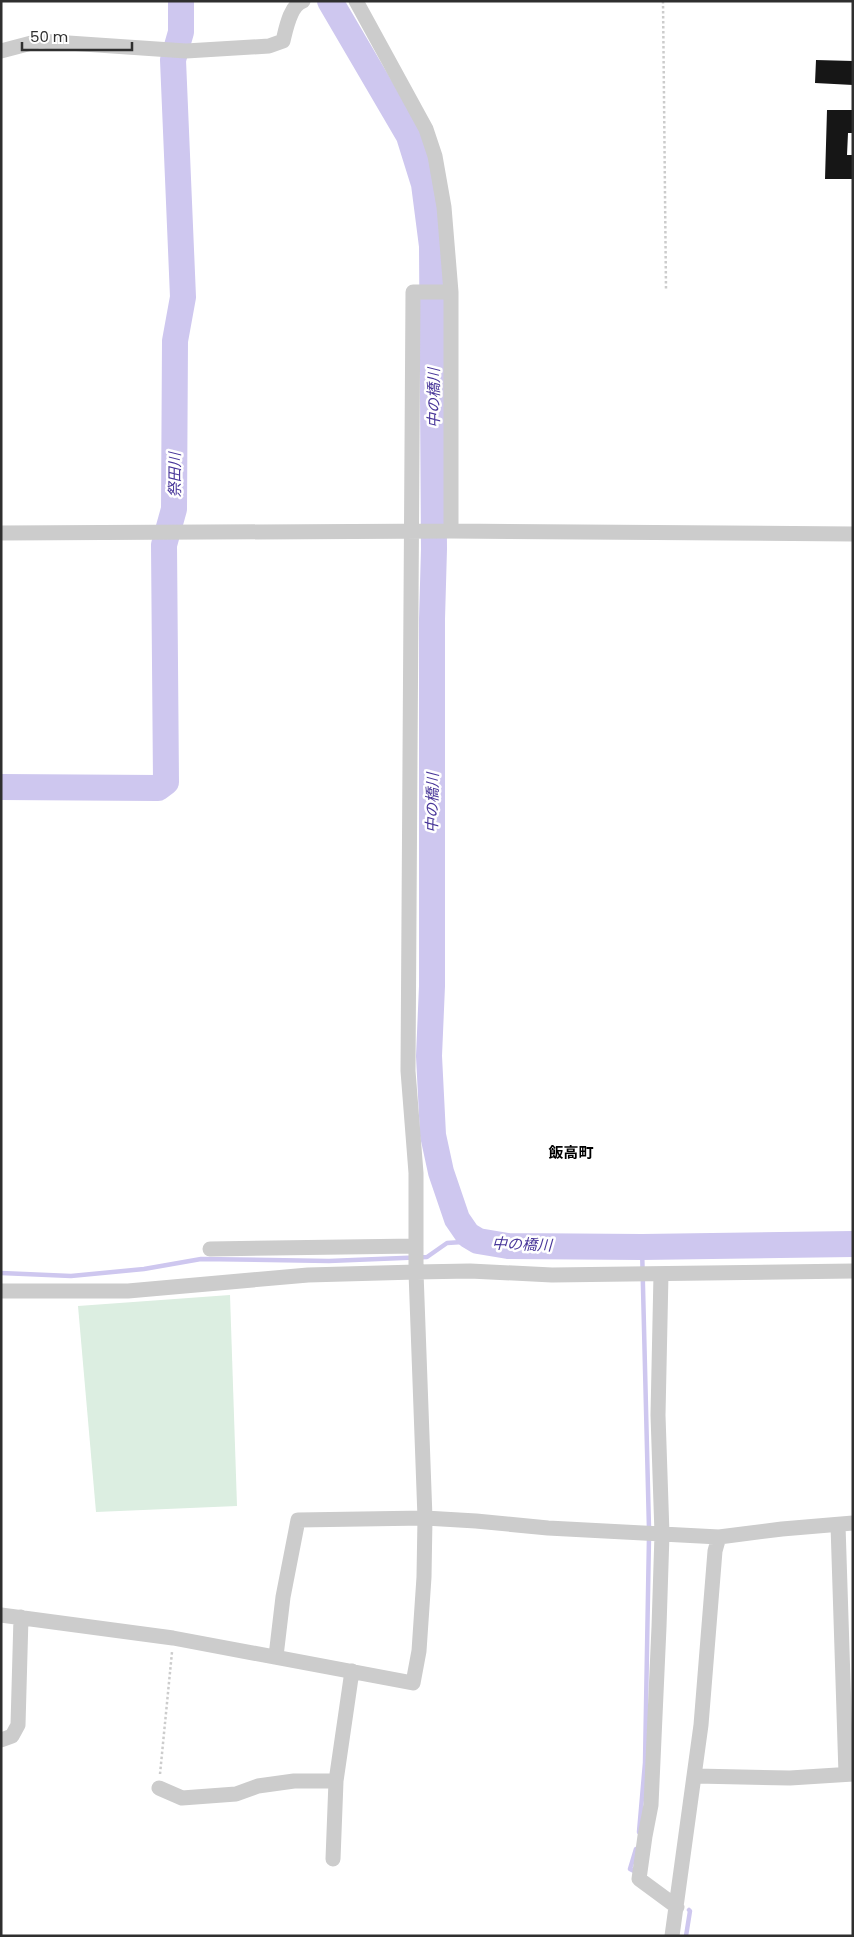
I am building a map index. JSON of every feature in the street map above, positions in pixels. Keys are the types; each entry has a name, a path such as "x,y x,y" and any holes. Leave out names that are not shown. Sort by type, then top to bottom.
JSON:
{"street":[{"path":"1,51 40,41 186,51 269,46 283,41 293,9 300,2 304,1"},
{"path":"356,1 426,129 435,156 444,207 449,292 449,531"},
{"path":"1,1616 21,1617 173,1638 413,1683 419,1651 424,1577 424,1518 416,1258 416,1173 408,1071 414,531 413,292 449,292"},
{"path":"1,533 449,531 853,534"},
{"path":"210,1249 308,1262 416,1258"},
{"path":"1,1291 128,1291 308,1262 416,1258 470,1271 552,1275 853,1271"},
{"path":"657,1274 658,1415 654,1534 651,1805 639,1879 677,1906"},
{"path":"276,1656 284,1597 298,1520 424,1518 548,1528 719,1537 845,1524 849,1774 790,1778 696,1776"},
{"path":"672,1936 696,1776 702,1725 715,1551 719,1537"},
{"path":"1,1740 12,1736 18,1725 21,1617"},
{"path":"333,1859 336,1782 352,1671"},
{"path":"159,1788 182,1798 236,1794 258,1786 294,1781 336,1782"}],"path":[{"path":"663,1 666,289"},
{"path":"159,1788 173,1638"}],"green space":[{"path":"230,1295 237,1506 96,1512 78,1306"}],"building":[{"path":"816,60 853,61 853,85 815,83"},
{"path":"827,110 853,110 853,133 848,133 847,155 853,155 852,179 825,179"}],"waterway":[{"name":"祭田川","path":"1,787 158,788 166,782 164,545 174,509 175,341 183,297 173,60 181,32 181,1"},
{"name":"中の橋川","path":"330,1 409,136 424,184 432,246 434,549 432,619 432,986 429,1056 433,1135 441,1172 457,1219 468,1235 478,1241 508,1246 642,1247 853,1244"},
{"path":"1,1273 71,1276 144,1269 201,1259 329,1261 427,1257 447,1243 478,1241"},
{"path":"642,1247 649,1529"},
{"path":"639,1832 645,1763 649,1537"},
{"path":"636,1849 630,1869 636,1872"},
{"path":"686,1936 689,1910"}],"district":[{"name":"飯高町","path":"571,1152"}]}
